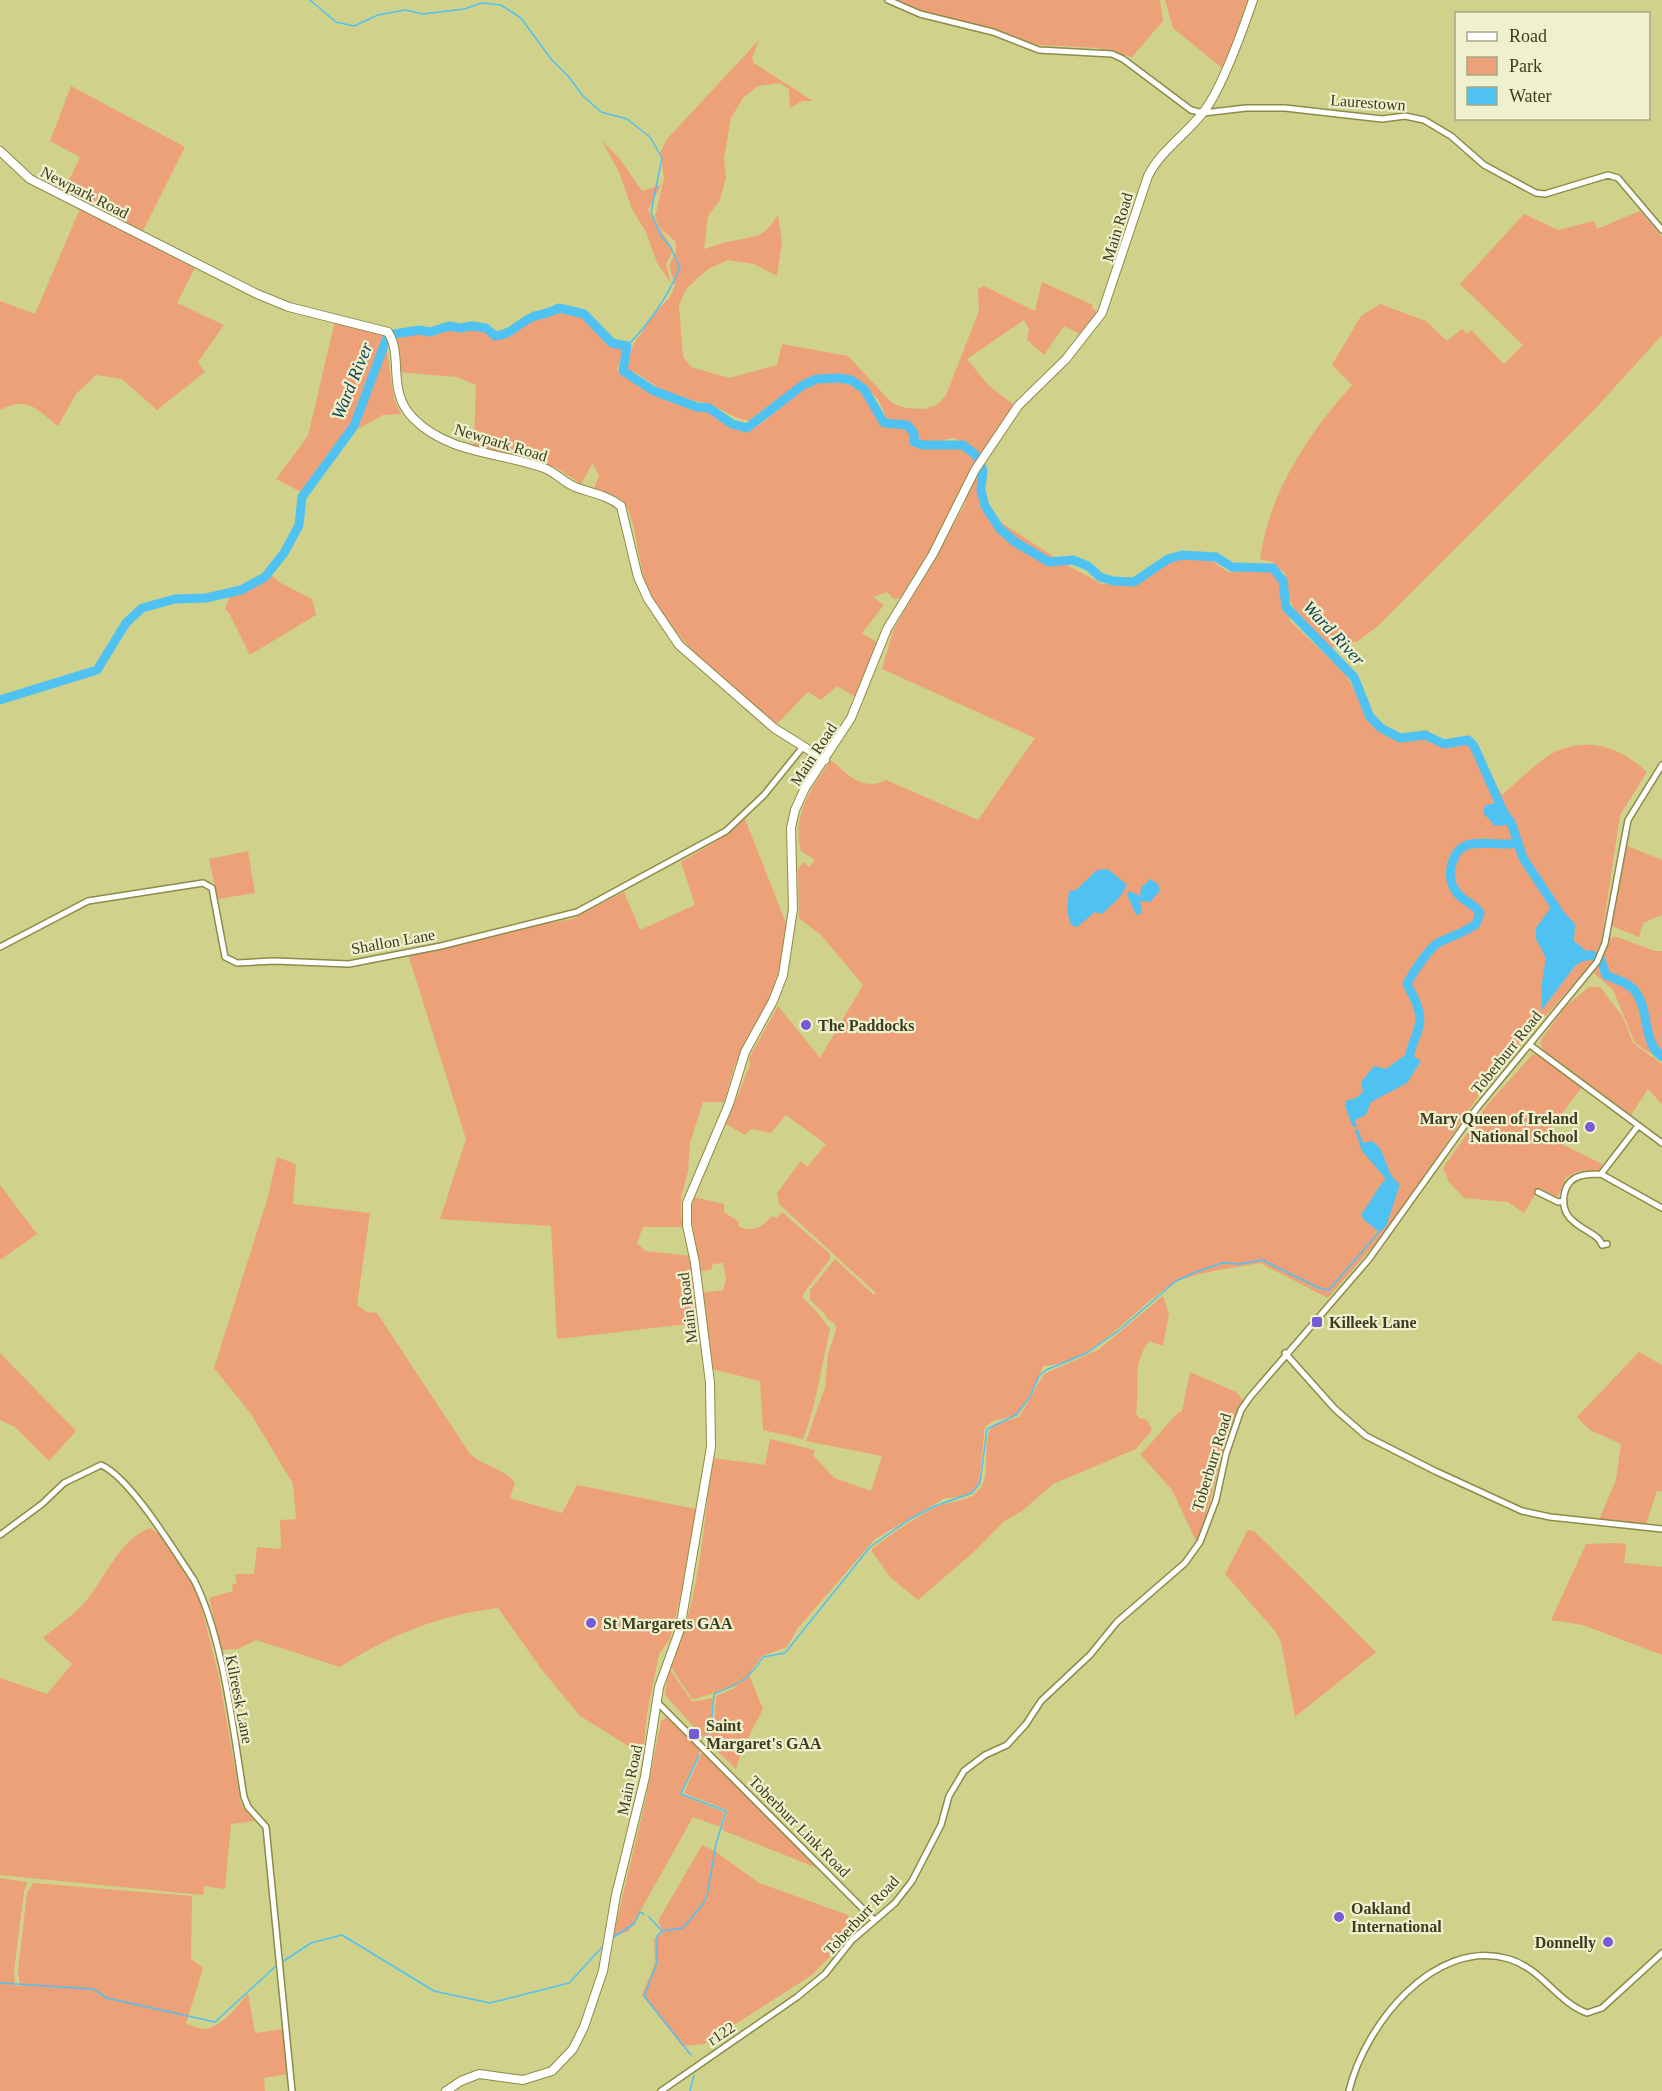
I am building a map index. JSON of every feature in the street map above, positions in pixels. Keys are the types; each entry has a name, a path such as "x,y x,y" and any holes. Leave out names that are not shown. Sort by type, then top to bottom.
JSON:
{"main road":[{"name":"Main Road","path":"446,2091 461,2081 479,2074 523,2080 545,2075 559,2065 573,2049 584,2027 603,1971 645,1777 662,1674 680,1629 712,1431 710,1383 695,1263 687,1225 687,1203 729,1104 745,1052 773,1001 783,975 793,909 792,821 805,788 851,718 887,629 933,554 975,470 1018,406 1051,375 1096,324 1113,286 1148,176 1157,161 1212,100 1253,0"},
{"name":"Newpark Road","path":"0,151 30,179 265,298 289,307 390,335 394,373 401,400 413,418 456,445 546,469 568,483 603,495 621,506 638,577 648,599 672,636 690,656 774,728 802,748 825,760"}],"street":[{"path":"888,0 920,14 993,32 1039,50 1112,54 1123,59 1191,110 1203,112"},
{"name":"Laurestown","path":"1203,112 1246,108 1285,108 1382,119 1405,116 1424,120 1451,136 1484,165 1536,193 1545,194 1608,174 1618,178 1662,230"},
{"name":"Shallon Lane","path":"0,947 88,901 203,883 212,888 225,957 237,963 274,961 350,964 441,946 563,916 617,892 726,831 764,795 802,748"},
{"name":"Toberburr Road","path":"797,1997 825,1974 852,1940 895,1902 912,1881 941,1825 948,1796 964,1772 985,1755 1007,1745 1026,1724 1041,1701 1090,1655 1118,1622 1193,1553 1216,1500 1226,1454 1241,1410 1285,1353 1370,1258 1477,1108 1598,962 1603,948 1628,820 1662,765"},
{"path":"1530,1045 1662,1143"},
{"path":"1601,1174 1638,1126"},
{"path":"1607,1244 1602,1245 1598,1238 1577,1226 1570,1217 1564,1201 1565,1190 1573,1179 1580,1175 1601,1174 1662,1208"},
{"path":"1543,1192 1558,1202 1564,1201"},
{"path":"1285,1353 1335,1409 1366,1436 1435,1471 1522,1511 1550,1517 1662,1529"},
{"name":"Kilreesk Lane","path":"0,1535 42,1504 64,1483 101,1465 115,1473 128,1488 201,1593 219,1659 244,1797 248,1807 266,1827 292,2091"},
{"name":"Toberburr Link Road","path":"656,1701 874,1920"},
{"path":"1349,2091 1355,2066 1383,2017 1410,1990 1440,1969 1469,1959 1489,1956 1508,1959 1532,1969 1573,2005 1587,2013 1602,2008 1662,1953"},
{"name":"r122","path":"661,2091 797,1997"}],"green space":[{"path":"897,0 1160,0 1163,21 1132,57 1098,48 1037,45 990,28 924,12"},
{"path":"1165,0 1250,0 1222,68 1173,28"},
{"path":"759,40 752,58 754,63 813,101 802,101 790,108 789,89 779,83 758,86 743,98 731,118 724,158 726,178 720,200 708,216 704,249 759,235 769,228 778,214 782,242 777,276 754,264 728,260 708,269 686,289 679,305 683,357 691,367 729,378 777,365 782,344 848,356 892,403 905,408 925,409 938,404 946,395 979,311 978,289 984,286 1035,311 1042,282 1093,305 1092,308 1098,313 1082,335 1064,326 1044,355 1027,340 1029,329 1024,320 967,359 989,386 1013,404 982,455 954,438 932,442 919,439 918,433 906,422 887,419 878,399 853,376 838,375 811,381 788,394 754,421 742,419 699,401 668,393 626,369 633,345 654,314 670,297 675,286 669,265 676,252 676,242 659,227 655,217 664,178 660,153 667,139"},
{"path":"71,86 185,147 143,231 64,191 80,157 50,141"},
{"path":"602,141 619,158 642,191 661,185 648,210 673,251 666,264 671,283 657,263 646,232 632,209 619,172"},
{"path":"80,209 196,266 177,303 224,325 198,362 205,372 157,410 122,379 96,375 76,394 58,426 25,404 0,410 0,301 35,314"},
{"path":"1640,211 1662,237 1662,335 1594,410 1378,626 1358,641 1331,648 1296,613 1287,593 1285,573 1272,562 1260,559 1272,511 1281,488 1306,444 1352,385 1332,365 1361,316 1380,304 1426,321 1447,341 1462,329 1467,334 1471,330 1504,364 1523,345 1460,284 1524,214 1558,230 1594,221 1597,229"},
{"path":"565,307 586,314 610,337 626,346 617,369 622,374 638,378 664,396 687,406 709,407 741,427 753,428 762,423 808,385 826,380 846,380 863,390 880,418 890,425 905,427 916,442 946,445 953,442 974,454 978,460 965,479 923,565 901,598 894,599 887,592 873,597 884,605 862,633 877,642 857,698 837,686 821,700 808,692 777,724 705,663 673,629 648,589 627,508 623,501 594,488 599,476 593,463 581,484 555,467 474,446 476,385 457,377 398,372 397,335 429,333 449,327 460,329 476,324 482,325 496,336 513,330 536,315"},
{"path":"335,321 386,335 353,421 301,492 276,479 308,436"},
{"path":"386,343 394,399 401,414 383,415 358,429"},
{"path":"982,466 985,469 982,482 983,499 991,516 1065,564 1102,584 1134,581 1177,556 1208,558 1228,572 1280,568 1290,621 1345,673 1372,722 1398,735 1427,730 1446,745 1466,741 1502,795 1551,754 1582,745 1594,745 1616,751 1647,772 1620,815 1600,949 1592,963 1488,1082 1388,1229 1328,1298 1260,1263 1203,1273 1174,1283 1113,1333 1080,1355 1063,1362 1043,1366 1035,1387 1018,1415 993,1421 985,1427 979,1483 971,1493 964,1497 945,1498 875,1539 797,1629 787,1647 762,1656 749,1675 763,1709 742,1750 736,1769 707,1741 714,1724 716,1696 735,1686 695,1699 691,1698 670,1665 688,1616 694,1590 713,1458 765,1465 770,1439 815,1450 813,1455 834,1478 871,1491 882,1456 806,1441 825,1388 828,1354 836,1330 835,1324 827,1319 825,1314 810,1300 810,1290 835,1259 874,1295 876,1293 779,1204 777,1193 801,1161 807,1167 826,1144 786,1115 771,1133 751,1129 745,1135 726,1124 750,1065 749,1058 778,1006 820,1058 863,985 821,935 799,918 798,869 804,862 809,867 815,860 801,851 799,826 801,814 811,791 831,760 850,776 863,783 878,783 886,780 978,820 1035,738 882,669 893,631 966,502 963,500"},
{"path":"271,575 279,582 312,599 316,615 250,655 228,611 225,611 229,597 244,592"},
{"path":"745,819 788,928 774,993 745,1042 724,1102 703,1102 690,1143 688,1172 681,1197 681,1217 684,1227 643,1227 637,1243 645,1251 691,1256 697,1323 557,1339 551,1226 440,1219 466,1139 408,954 514,929 572,919 624,892 640,930 695,905 681,862 721,838"},
{"path":"1625,845 1662,860 1662,915 1643,923 1639,937 1612,926"},
{"path":"248,851 255,893 218,899 209,859"},
{"path":"1617,937 1655,951 1662,951 1662,1061 1635,1043 1613,990 1594,973 1609,938"},
{"path":"1589,987 1600,987 1623,1017 1633,1043 1662,1064 1662,1104 1648,1089 1631,1115 1543,1050 1540,1043 1543,1037 1566,1006"},
{"path":"1533,1054 1540,1056 1582,1087 1545,1136 1602,1164 1600,1170 1578,1171 1564,1179 1566,1182 1557,1197 1539,1188 1524,1213 1508,1202 1464,1198 1449,1182 1443,1168 1488,1104"},
{"path":"277,1157 296,1164 293,1204 370,1213 357,1305 367,1312 377,1313 470,1454 515,1482 510,1498 562,1513 577,1485 696,1509 682,1590 670,1639 659,1654 647,1714 643,1755 580,1716 542,1670 498,1608 455,1616 416,1628 377,1645 340,1667 256,1640 238,1649 222,1650 209,1598 233,1591 232,1585 237,1583 235,1574 254,1574 257,1547 281,1549 280,1520 296,1519 293,1484 251,1414 214,1368 268,1197"},
{"path":"0,1185 37,1234 0,1260"},
{"path":"694,1197 724,1204 724,1212 739,1222 738,1226 748,1229 764,1224 772,1216 777,1218 782,1212 830,1254 830,1259 803,1294 803,1298 830,1329 815,1398 803,1439 763,1430 760,1381 712,1369 702,1293 723,1290 726,1280 723,1263 713,1264 711,1270 700,1271 691,1214"},
{"path":"1163,1296 1169,1314 1163,1346 1149,1341 1143,1350 1137,1376 1136,1413 1139,1418 1147,1420 1152,1430 1136,1449 1053,1484 1022,1511 1003,1522 976,1550 918,1600 891,1578 871,1550 902,1527 936,1507 966,1499 976,1492 984,1480 987,1439 993,1425 1019,1417 1044,1374 1098,1350"},
{"path":"1639,1352 1662,1365 1662,1491 1657,1491 1646,1524 1599,1520 1616,1480 1621,1444 1590,1430 1577,1417"},
{"path":"0,1353 76,1431 49,1461 15,1427 0,1420"},
{"path":"1190,1372 1236,1392 1243,1400 1228,1434 1197,1543 1172,1490 1140,1454 1182,1411"},
{"path":"150,1528 162,1536 198,1593 219,1677 241,1804 255,1821 231,1824 225,1889 204,1886 203,1895 0,1875 0,1678 47,1694 72,1664 43,1638 86,1601 130,1541 139,1533"},
{"path":"1248,1530 1254,1531 1376,1652 1295,1717 1281,1642 1275,1631 1225,1574"},
{"path":"1586,1544 1626,1544 1624,1563 1662,1567 1662,1655 1583,1625 1551,1620"},
{"path":"669,1668 692,1702 713,1698 710,1727 705,1739 665,1695"},
{"path":"667,1717 701,1749 680,1794 724,1812 720,1827 693,1817 629,1931 613,1937 646,1798 661,1721"},
{"path":"703,1750 817,1868 722,1830 727,1810 684,1793"},
{"path":"702,1845 713,1850 759,1883 848,1915 859,1926 812,1975 704,2044 682,2046 642,1995 655,1963 654,1939 663,1932 658,1921"},
{"path":"0,1878 27,1882 14,1971 15,1986 20,1986 18,1971 27,1893 33,1883 192,1896 191,1959 203,1968 186,2024 204,2029 217,2024 229,2015 248,1993 255,2033 284,2029 288,2074 264,2078 265,2091 0,2091"}],"water":[{"path":"1496,800 1501,800 1515,821 1517,830 1511,831 1507,825 1495,826 1483,813 1485,805 1494,804"},
{"path":"1108,869 1127,885 1119,898 1102,914 1095,912 1077,927 1071,925 1067,911 1069,891 1076,890 1097,870"},
{"path":"1150,879 1158,884 1160,891 1150,902 1140,901 1142,913 1136,915 1127,894 1129,891 1140,896 1141,888"},
{"path":"1555,902 1575,924 1574,941 1592,955 1575,966 1542,1010 1541,989 1546,958 1536,939 1536,928"},
{"path":"1410,1054 1421,1061 1407,1083 1371,1102 1366,1115 1355,1120 1357,1127 1353,1127 1345,1106 1346,1101 1356,1098 1363,1092 1361,1082 1374,1066 1386,1069 1405,1055"},
{"path":"1358,1129 1363,1143 1371,1141 1381,1150 1391,1174 1400,1184 1386,1227 1379,1232 1363,1219 1361,1214 1386,1179 1362,1151 1355,1130"}],"waterway":[{"path":"310,0 336,22 354,26 378,15 405,10 423,14 464,9 482,3 501,5 521,18 551,59 569,77 582,95 601,112 627,119 650,137 662,158 651,212 661,236 670,246 680,267 658,309 627,346"},
{"name":"Ward River","path":"0,700 97,670 126,623 142,608 175,599 206,598 241,590 265,577 284,553 299,525 302,497 354,426 388,335 419,330 430,332 449,326 460,328 472,326 486,328 495,336 511,331 530,318 559,308 584,314 612,343 627,346 623,371 654,391 697,407 709,408 732,424 747,428 803,385 817,379 851,380 864,389 884,423 907,425 914,433 914,442 923,445 963,445 977,456 983,470 981,490 985,506 1000,529 1015,542 1049,562 1073,560 1088,566 1100,577 1113,581 1134,582 1168,559 1182,555 1216,557 1232,567 1273,568 1283,581 1286,607 1354,677 1370,717 1381,728 1400,738 1425,735 1444,744 1468,740 1474,746 1503,811"},
{"name":"Ward River","path":"1511,822 1523,858 1558,911"},
{"path":"1410,1054 1420,1015 1407,984 1434,946 1476,924 1480,913 1458,894 1453,885 1450,871 1455,856 1461,848 1478,843 1517,843"},
{"name":"Ward River","path":"1581,957 1592,955 1601,960 1606,975 1626,983 1635,991 1643,1007 1651,1043 1662,1057"},
{"path":"706,1738 711,1727 714,1694 743,1680 763,1657 785,1653 870,1547 910,1519 935,1506 972,1493 980,1483 987,1429 1016,1415 1030,1397 1039,1376 1046,1370 1087,1353 1118,1331 1176,1281 1222,1263 1240,1264 1262,1260 1319,1288 1329,1290 1379,1232"},
{"path":"691,2055 644,1996 657,1963 657,1936 662,1931 683,1928 707,1896 716,1844 726,1811 681,1794 699,1755"},
{"path":"612,1938 634,1924 640,1912 644,1914"},
{"path":"649,1917 662,1931"},
{"path":"282,1962 311,1943 342,1935 434,1991 490,2003 569,1983 604,1945"},
{"path":"0,1983 93,1989 107,1998 215,2022 277,1965"},
{"path":"690,2091 694,2075"}],"place":[{"name":"The Paddocks","path":"806,1025"},
{"name":"Mary Queen of Ireland National School","path":"1590,1127"},
{"name":"Killeek Lane","path":"1317,1322"},
{"name":"St Margarets GAA","path":"591,1623"},
{"name":"Saint Margaret's GAA","path":"694,1734"},
{"name":"Oakland International","path":"1339,1917"},
{"name":"Donnelly","path":"1608,1942"}]}
